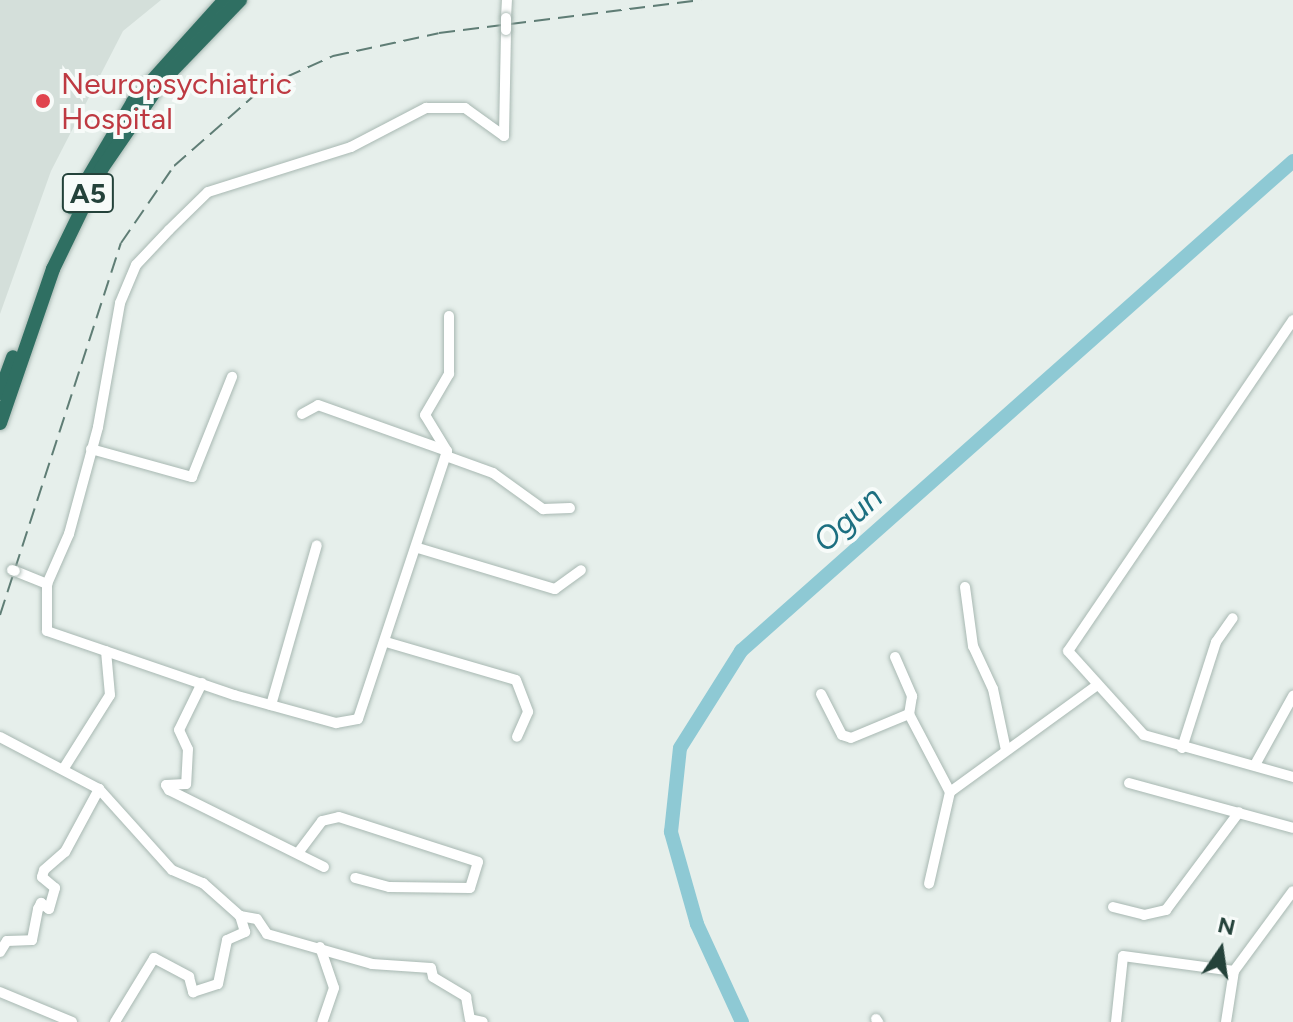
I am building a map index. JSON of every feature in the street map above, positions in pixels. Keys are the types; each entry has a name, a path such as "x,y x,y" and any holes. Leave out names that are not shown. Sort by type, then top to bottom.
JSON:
{"highway":[{"name":"A5","path":"0,393 56,241 100,151 156,73 225,0"},
{"name":"A5","path":"0,423 53,269 102,168 161,82 240,0"}],"street":[{"path":"449,316 449,374 425,415 446,454 418,548 363,709 350,724 271,705 47,631 47,584 69,534 91,449 120,303 136,265 208,192 351,147 426,108 465,108 504,136 507,0"},
{"path":"1293,320 1076,634 1069,657 1144,735 1182,748 1256,763 1293,777"},
{"path":"91,449 192,477 232,377"},
{"path":"302,414 318,405 493,473 543,509 570,508"},
{"path":"271,705 317,545"},
{"path":"418,548 555,589 581,570"},
{"path":"0,567 47,584"},
{"path":"965,587 973,646 993,689 1006,750"},
{"path":"1182,748 1216,642 1233,618"},
{"path":"386,642 516,680 528,712 517,737"},
{"path":"64,768 110,695 106,651"},
{"path":"895,657 912,696 909,714 950,792"},
{"path":"202,683 179,730 188,749 186,784 166,785 324,867"},
{"path":"929,884 950,792 1096,686"},
{"path":"821,694 842,735 851,738 909,714"},
{"path":"1256,763 1293,696"},
{"path":"0,737 99,789 172,870 203,883 240,916 245,932 227,940 218,984 193,992 189,977 154,958 115,1022"},
{"path":"1129,783 1293,828"},
{"path":"0,952 7,941 32,940 38,909 41,903 49,909 55,888 42,877 44,870 65,852 99,789"},
{"path":"1113,907 1144,915 1166,910 1239,812"},
{"path":"298,853 322,821 339,817 478,862 470,888 389,887 355,878"},
{"path":"1226,1022 1234,971 1293,891"},
{"path":"240,916 257,919 267,934 372,964 431,968 433,977 466,997 470,1019 483,1022"},
{"path":"320,947 334,988 322,1022"},
{"path":"1116,1022 1123,956 1234,971"},
{"path":"0,992 72,1022"}],"shaded area":[{"name":"Neuropsychiatric Hospital","path":"0,0 161,0 123,31 51,171 0,314"}],"waterway":[{"name":"Ogun","path":"742,1022 697,924 671,832 680,748 741,651 1293,161"}],"railway":[{"path":"0,615 121,243 174,166 264,87 333,56 439,33 701,0"}],"place":[{"name":"Neuropsychiatric Hospital","path":"43,101"}]}
